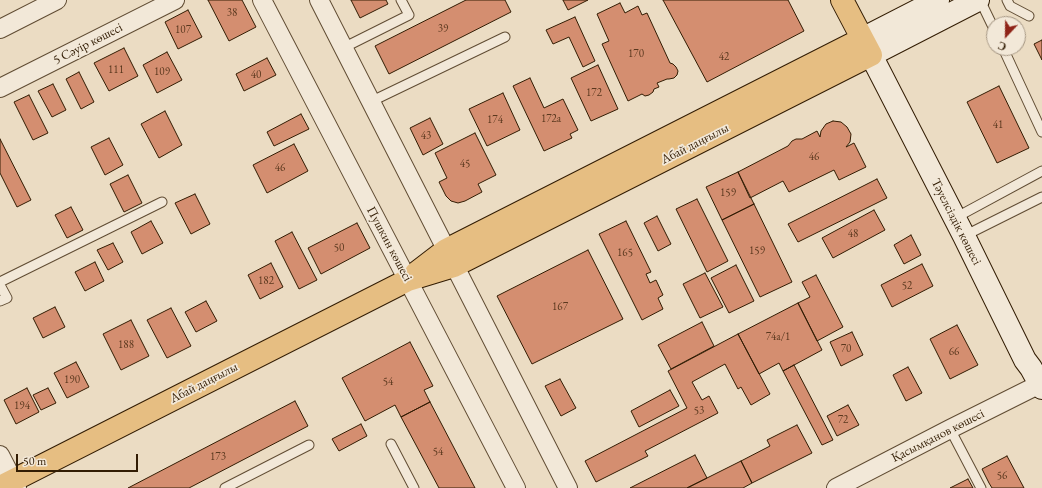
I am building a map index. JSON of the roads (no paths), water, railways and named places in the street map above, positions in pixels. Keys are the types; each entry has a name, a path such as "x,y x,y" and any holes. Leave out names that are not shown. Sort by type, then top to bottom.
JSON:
{"main road":[{"name":"Тәуелсіздік көшесі","path":"842,0 960,227 1025,360 1038,376"},
{"name":"Абай даңғылы","path":"867,47 938,0"},
{"name":"Абай даңғылы","path":"10,485 450,258 867,47 979,0"}],"street":[{"path":"0,29 57,0"},
{"name":"5 Сәуір көшесі","path":"0,88 175,0"},
{"name":"Пушкин көшесі","path":"262,0 516,488"},
{"path":"318,0 568,488"},
{"name":"Қасымқанов көшесі","path":"836,488 950,429 1038,376"},
{"path":"0,455 10,485"}],"lane":[{"path":"343,48 409,15 401,0"},
{"path":"979,0 987,16"},
{"path":"1007,0 1010,6 1029,16"},
{"path":"370,102 505,37"},
{"path":"1007,56 1042,132"},
{"path":"960,227 1042,171"},
{"path":"960,227 1042,197"},
{"path":"0,301 7,298 0,284 162,202"},
{"path":"950,429 981,488"},
{"path":"391,444 414,488"},
{"path":"225,488 309,445"}]}
